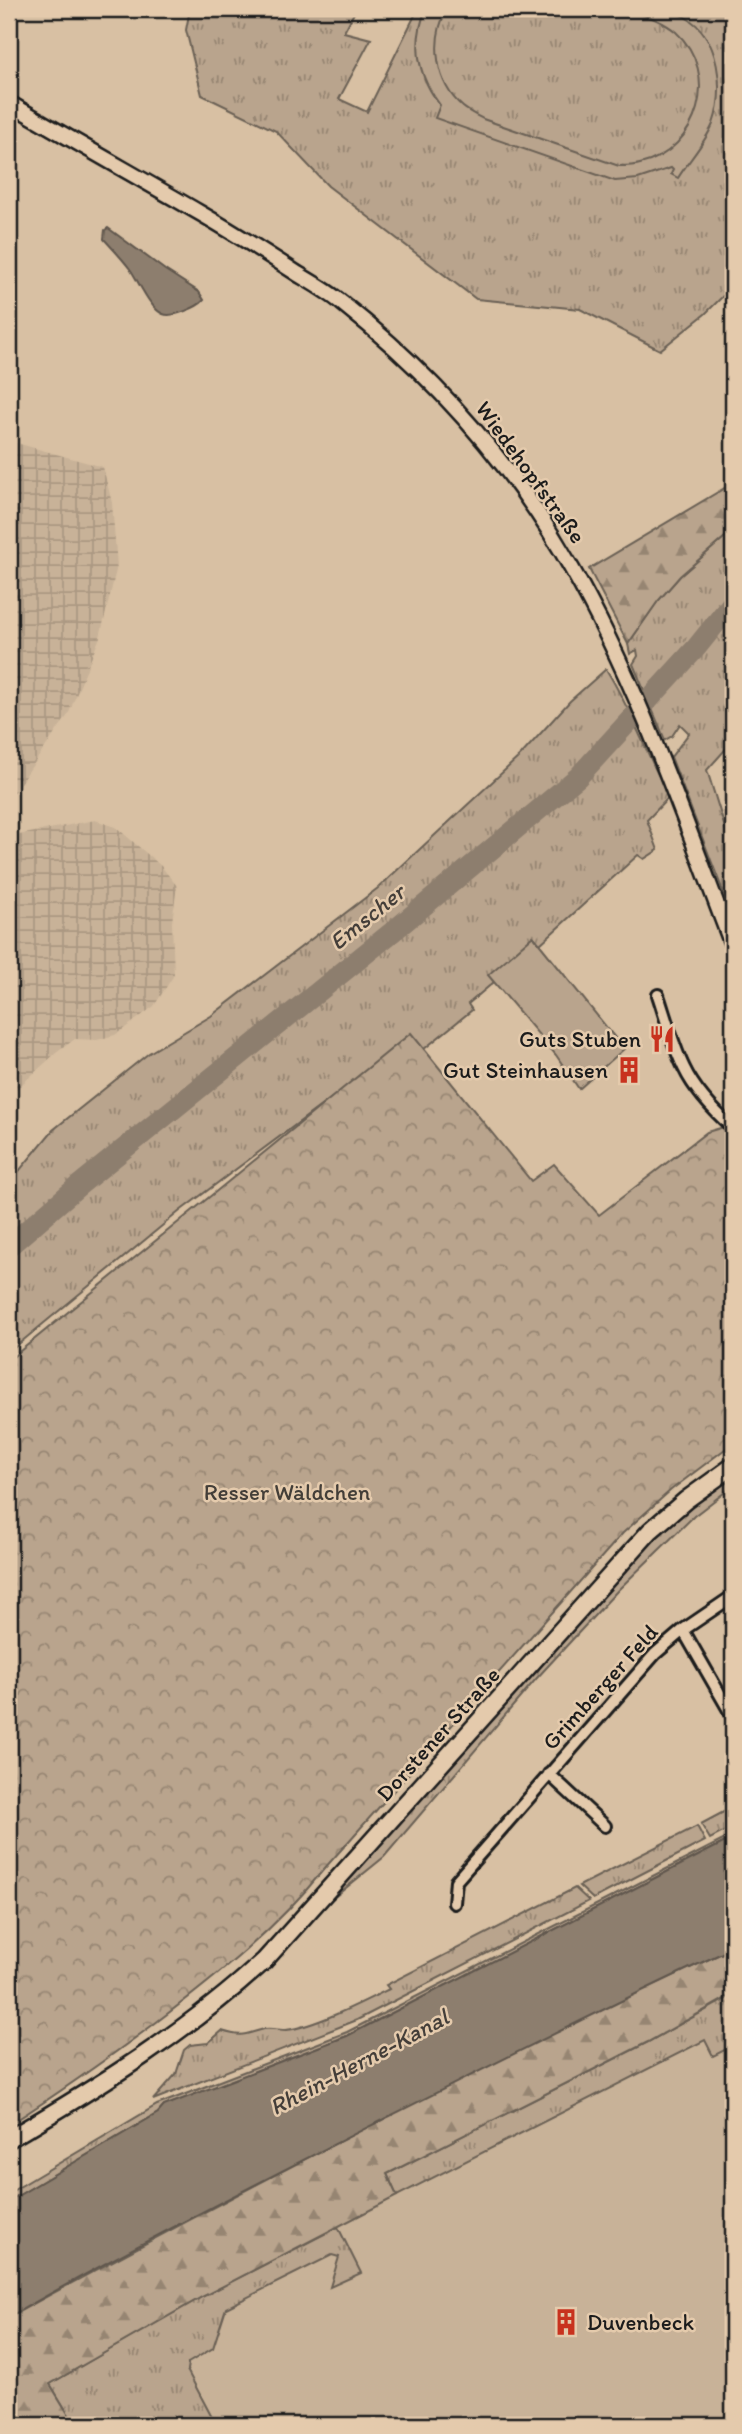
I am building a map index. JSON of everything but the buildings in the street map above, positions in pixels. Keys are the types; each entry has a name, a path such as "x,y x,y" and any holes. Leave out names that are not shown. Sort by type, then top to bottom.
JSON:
{"main road":[{"name":"Wiedehopfstraße","path":"9,103 259,248 341,302 417,368 473,428 532,504 590,601 631,687 733,947"},
{"name":"Dorstener Straße","path":"9,2139 78,2098 160,2042 233,1989 279,1947 650,1531 685,1500 733,1466"}],"street":[{"path":"658,995 688,1076 733,1128"},
{"name":"Grimberger Feld","path":"454,1903 456,1881 655,1654 683,1630 733,1596"},
{"name":"Grimberger Feld","path":"683,1630 733,1717"},
{"name":"Grimberger Feld","path":"550,1774 605,1826"}],"shaded area":[{"path":"9,441 103,467 112,503 117,566 100,637 68,715 9,799"},
{"path":"95,820 116,827 161,866 177,886 172,922 174,975 154,1006 132,1023 115,1035 97,1040 75,1039 9,1096 9,837"},
{"path":"705,2040 714,2056 733,2046 733,2425 216,2425 187,2367 192,2360 213,2348 226,2308 332,2255 339,2256 330,2287 361,2273 338,2227"}],"green space":[{"path":"190,9 356,9 344,32 371,39 339,99 367,112 418,9 733,10 733,286 705,314 660,350 580,309 476,299 328,186 276,131 202,95 186,30"},
{"path":"426,9 447,9 438,34 438,61 446,86 463,107 483,119 619,166 637,165 660,156 677,143 689,127 697,108 700,88 698,68 690,49 671,28 627,9 657,9 678,14 697,26 706,37 717,65 719,96 713,124 678,178 671,174 671,168 638,179 615,181 435,118 440,105 426,82 418,46"},
{"path":"733,483 733,530 680,576 658,601 628,644 589,569"},
{"path":"733,530 733,741 707,770 733,854 733,917 671,757 689,733 680,724 672,736 665,740 633,664 638,656 637,650 630,654 628,644 658,601 680,576"},
{"path":"606,669 669,797 647,820 658,850 644,859 638,855 540,944 534,937 489,975 494,982 468,1004 472,1010 424,1049 408,1041 180,1211 9,1352 9,1183 53,1130 149,1053 211,1016 378,888 521,755 570,701"},
{"path":"533,936 624,1049 579,1089 556,1055 488,975"},
{"name":"Resser Wäldchen","path":"411,1033 531,1181 554,1164 599,1215 707,1132 724,1127 733,1139 733,1443 671,1490 623,1533 305,1891 265,1932 154,2024 9,2125 9,1360"},
{"path":"733,1476 733,1486 694,1516 618,1590 536,1679 384,1857 331,1900 312,1920 646,1546 672,1520"},
{"path":"733,1807 733,1827 710,1839 701,1824"},
{"path":"697,1826 705,1841 593,1899 579,1886"},
{"path":"733,1835 733,1838 347,2036 164,2106 158,2113 9,2201 9,2193 157,2105 347,2032"},
{"path":"575,1888 589,1901 357,2020 153,2100 176,2074 184,2050 190,2045 208,2043 222,2031 240,2035 264,2029 286,2030 324,2019 389,1989 386,1985"},
{"path":"733,1948 733,1994 648,2042 387,2174 397,2196 202,2297 50,2384 75,2425 9,2425 9,2317 368,2126"},
{"path":"733,1995 733,2046 713,2056 705,2040 397,2196 387,2174 648,2042"},
{"path":"338,2227 361,2273 330,2287 339,2257 332,2255 226,2308 213,2348 188,2363 187,2370 216,2425 75,2425 50,2384 201,2297"}],"water":[{"path":"108,228 199,292 204,300 179,313 167,315 158,311 121,257 104,239 105,230"},
{"name":"Rhein-Herne-Kanal","path":"733,1838 733,1948 561,2030 294,2165 150,2239 9,2317 9,2201 158,2113 164,2106 347,2036"}],"waterway":[{"name":"Emscher","path":"9,1246 77,1187 396,929 578,777 696,648 733,602"}],"place":[{"name":"Guts Stuben","path":"662,1039"},
{"name":"Gut Steinhausen","path":"629,1070"},
{"name":"Duvenbeck","path":"566,2322"}]}
